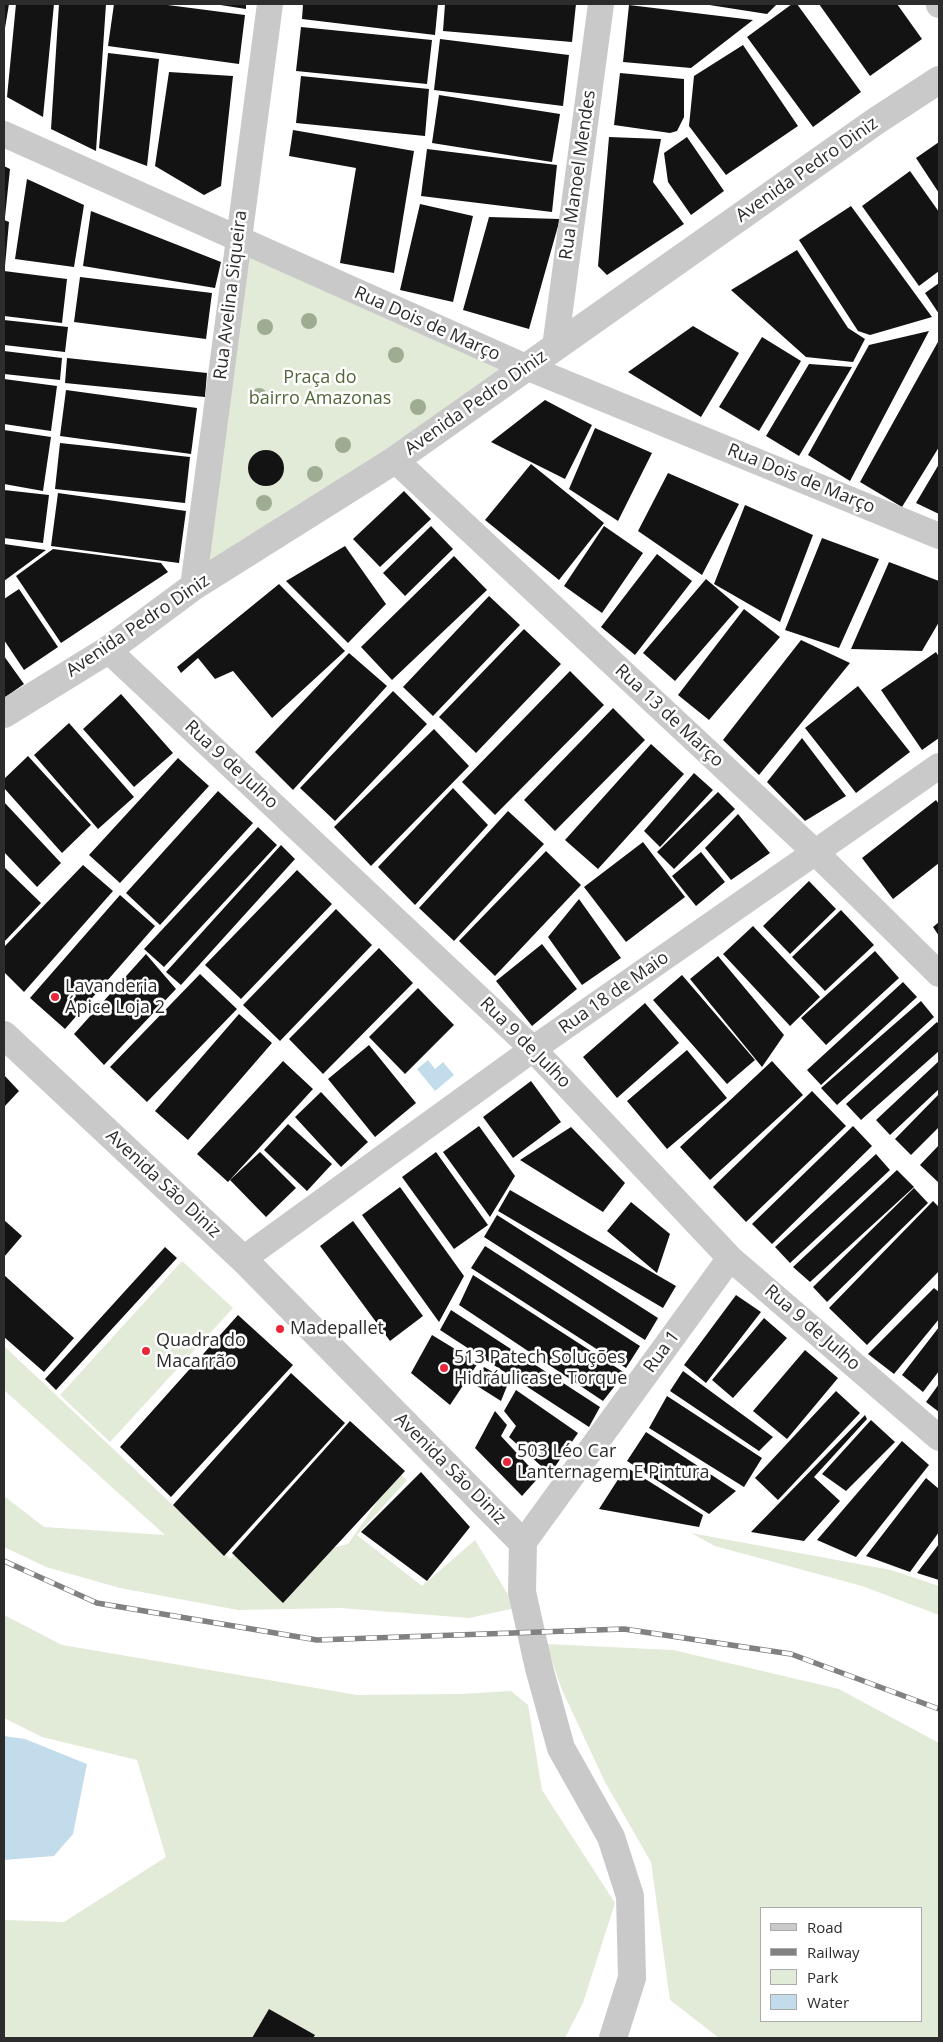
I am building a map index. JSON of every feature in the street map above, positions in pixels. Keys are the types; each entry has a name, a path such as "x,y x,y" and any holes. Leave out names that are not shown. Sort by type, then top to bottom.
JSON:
{"street":[{"name":"Rua Avelina Siqueira","path":"193,587 270,4"},
{"name":"Rua Manoel Mendes","path":"555,347 600,4"},
{"name":"Avenida Pedro Diniz","path":"4,714 108,650 193,587 395,460 876,121 939,80"},
{"name":"Rua Dois de Março","path":"4,134 526,367 939,536"},
{"name":"Rua 13 de Março","path":"395,460 815,852 939,974"},
{"name":"Rua 9 de Julho","path":"108,650 534,1049 730,1258 939,1438"},
{"name":"Rua 18 de Maio","path":"243,1259 534,1049 939,766"},
{"name":"Avenida São Diniz","path":"4,1035 243,1259 523,1543"},
{"name":"Rua 1","path":"523,1543 730,1258"},
{"path":"523,1543 522,1592 539,1668 561,1748 611,1837 630,1896 632,1978 613,2038"}],"green space":[{"name":"Praça do bairro Amazonas","path":"244,254 506,368 389,455 199,574"},
{"name":"Quadra do Macarrão","path":"182,1261 233,1308 110,1442 60,1395"},
{"path":"4,1346 230,1559 271,1521 316,1552 348,1544 398,1472 407,1480 357,1535 422,1586 475,1540 516,1608 469,1618 341,1608 238,1610 120,1588 46,1567 4,1547 4,1496 44,1527 165,1535 4,1390"},
{"path":"691,1533 891,1570 939,1586 939,1615 862,1586 715,1546"},
{"path":"4,1615 62,1645 357,1695 460,1694 511,1691 528,1705 542,1790 615,1903 583,2003 565,2038 4,2038 4,1920 64,1922 166,1857 137,1760 42,1737 4,1718"},
{"path":"546,1644 673,1650 839,1689 939,1743 939,2038 719,2038 670,2000 651,1862 605,1782 562,1690"}],"water":[{"path":"428,1060 435,1069 443,1062 454,1075 435,1091 417,1069"},
{"path":"4,1736 25,1739 87,1764 73,1834 54,1856 4,1860"}],"building":[{"path":"4,4 9,4 5,28 4,28"},
{"path":"16,4 54,4 43,117 7,97"},
{"path":"59,4 106,4 96,151 51,129"},
{"path":"114,4 160,4 245,15 239,64 108,46"},
{"path":"214,4 246,4 246,9"},
{"path":"303,4 438,4 435,35 302,19"},
{"path":"445,4 576,4 572,42 443,31"},
{"path":"703,4 777,4 767,14"},
{"path":"792,4 797,4 861,92 813,127 747,37"},
{"path":"819,4 897,4 922,39 870,76"},
{"path":"629,5 753,20 691,68 623,62"},
{"path":"301,27 432,40 427,84 296,71"},
{"path":"440,39 569,55 563,106 434,90"},
{"path":"743,45 798,126 726,175 689,126 694,76"},
{"path":"108,53 159,59 147,166 99,148"},
{"path":"169,72 233,76 221,186 204,195 155,166"},
{"path":"620,73 684,79 684,117 677,131 670,133 614,125"},
{"path":"301,76 429,89 425,136 296,123"},
{"path":"439,95 560,114 552,162 432,143"},
{"path":"293,130 414,151 394,273 340,263 356,168 289,156"},
{"path":"609,137 661,139 653,182 684,224 607,275 598,266"},
{"path":"687,137 724,191 691,215 668,182 664,153"},
{"path":"939,142 939,193 916,158"},
{"path":"427,149 557,165 552,212 421,196"},
{"path":"4,166 10,169 5,217 4,217"},
{"path":"910,171 939,212 939,271 919,286 862,206"},
{"path":"27,179 84,205 74,267 15,259"},
{"path":"420,204 473,216 453,302 400,290"},
{"path":"851,206 932,317 870,335 858,331 799,240"},
{"path":"91,211 221,262 215,288 83,266"},
{"path":"489,217 560,219 529,329 463,310"},
{"path":"4,220 9,222 5,266 4,266"},
{"path":"797,250 848,328 865,339 853,362 806,357 731,290"},
{"path":"4,271 67,279 62,323 4,316"},
{"path":"80,277 212,293 206,339 74,322"},
{"path":"939,283 939,314 925,293"},
{"path":"4,320 68,327 65,352 4,345"},
{"path":"693,326 739,353 701,417 628,372"},
{"path":"929,331 850,481 808,455 869,345"},
{"path":"762,337 801,361 759,431 719,407"},
{"path":"939,340 939,447 902,507 860,482"},
{"path":"4,351 62,358 60,380 4,374"},
{"path":"67,358 207,373 205,397 65,383"},
{"path":"809,364 852,367 799,456 766,436"},
{"path":"4,379 57,386 51,431 4,424"},
{"path":"66,390 197,408 191,454 60,436"},
{"path":"545,400 592,425 565,479 491,442"},
{"path":"595,428 652,453 618,521 569,489"},
{"path":"4,430 51,437 43,491 4,484"},
{"path":"60,443 190,457 185,503 55,489"},
{"path":"266,450 273,451 279,455 283,461 283,475 279,481 273,485 266,486 259,485 253,481 249,475 248,468 249,461 253,455 259,451"},
{"path":"531,464 604,523 559,580 485,520"},
{"path":"939,464 939,514 916,503"},
{"path":"668,473 739,504 702,575 638,531"},
{"path":"4,490 49,495 43,543 4,538"},
{"path":"404,491 431,519 380,567 353,539"},
{"path":"58,493 186,511 179,563 51,546"},
{"path":"745,505 813,535 780,622 714,584"},
{"path":"431,526 453,549 405,596 383,573"},
{"path":"604,526 643,553 602,613 564,586"},
{"path":"822,538 879,559 839,648 785,630"},
{"path":"4,544 46,550 4,581"},
{"path":"345,546 386,604 348,643 286,581"},
{"path":"53,549 161,563 168,572 61,643 16,576"},
{"path":"657,554 692,581 635,655 601,627"},
{"path":"454,556 487,590 392,680 361,647"},
{"path":"889,562 939,581 939,622 922,651 851,649"},
{"path":"706,579 739,607 675,681 643,653"},
{"path":"279,584 345,651 272,718 233,671 215,679 198,658 181,673 177,667"},
{"path":"19,589 58,647 24,670 4,640 4,599"},
{"path":"489,596 520,625 433,716 403,687"},
{"path":"744,609 780,637 709,720 678,695"},
{"path":"524,629 561,664 476,753 439,717"},
{"path":"801,640 850,663 759,775 723,740"},
{"path":"936,652 939,657 939,738 922,750 881,690"},
{"path":"349,653 387,686 293,790 255,752"},
{"path":"4,656 24,684 4,698"},
{"path":"570,671 604,705 495,815 462,782"},
{"path":"858,686 910,752 856,793 805,728"},
{"path":"393,691 427,724 335,821 300,788"},
{"path":"121,694 173,753 134,787 83,729"},
{"path":"613,708 645,740 555,831 524,800"},
{"path":"69,723 134,797 98,829 34,755"},
{"path":"434,729 469,766 371,866 334,827"},
{"path":"802,738 846,796 805,821 767,782"},
{"path":"651,744 684,774 598,869 565,840"},
{"path":"28,756 91,825 62,853 4,788 4,779"},
{"path":"178,758 209,786 120,883 89,855"},
{"path":"694,773 713,790 660,847 644,831"},
{"path":"453,788 488,825 415,905 378,867"},
{"path":"218,791 253,823 160,925 126,893"},
{"path":"718,792 735,809 674,869 657,852"},
{"path":"936,800 939,804 939,863 893,899 862,858"},
{"path":"4,802 61,863 37,887 4,852"},
{"path":"508,811 544,844 454,941 419,908"},
{"path":"738,814 770,853 731,880 705,848"},
{"path":"258,827 277,845 164,967 144,949"},
{"path":"643,842 685,897 626,942 584,887"},
{"path":"281,845 295,859 181,985 166,972"},
{"path":"546,851 581,885 495,976 459,941"},
{"path":"701,852 725,882 696,906 672,876"},
{"path":"83,865 113,891 24,992 4,972 4,947"},
{"path":"4,867 41,903 4,942"},
{"path":"297,870 332,904 241,999 205,965"},
{"path":"809,881 836,909 790,954 763,926"},
{"path":"120,895 155,926 65,1029 30,998"},
{"path":"579,899 621,958 582,985 548,937"},
{"path":"336,909 372,945 280,1041 243,1005"},
{"path":"841,910 874,945 825,991 792,957"},
{"path":"939,922 939,936 933,927"},
{"path":"753,926 820,997 790,1026 723,954"},
{"path":"542,944 577,989 532,1026 496,981"},
{"path":"379,948 413,983 323,1074 289,1039"},
{"path":"875,951 899,978 826,1045 801,1018"},
{"path":"146,954 176,989 104,1065 74,1034"},
{"path":"718,956 784,1035 762,1067 690,979"},
{"path":"200,974 237,1009 147,1102 110,1067"},
{"path":"682,975 755,1060 727,1084 653,1000"},
{"path":"903,982 917,997 821,1085 807,1070"},
{"path":"418,988 454,1025 405,1074 369,1037"},
{"path":"921,1001 934,1017 837,1105 821,1088"},
{"path":"645,1003 679,1043 617,1098 583,1057"},
{"path":"239,1014 272,1043 188,1140 155,1111"},
{"path":"937,1022 939,1024 939,1051 861,1120 846,1104"},
{"path":"369,1045 416,1103 375,1137 328,1079"},
{"path":"687,1050 727,1098 667,1149 627,1101"},
{"path":"283,1061 313,1089 228,1182 197,1154"},
{"path":"772,1061 803,1095 710,1180 680,1147"},
{"path":"939,1061 939,1089 890,1135 876,1120"},
{"path":"4,1075 19,1091 4,1107"},
{"path":"531,1081 561,1122 513,1158 483,1117"},
{"path":"812,1091 846,1126 746,1222 713,1187"},
{"path":"321,1092 368,1142 341,1167 295,1117"},
{"path":"939,1094 939,1127 911,1155 895,1139"},
{"path":"288,1124 332,1164 307,1191 264,1150"},
{"path":"479,1126 515,1176 490,1217 443,1152"},
{"path":"853,1126 872,1146 772,1244 752,1224"},
{"path":"571,1127 625,1183 603,1212 520,1160"},
{"path":"939,1145 939,1183 920,1165"},
{"path":"260,1152 296,1188 266,1217 230,1180"},
{"path":"436,1152 488,1225 454,1249 402,1177"},
{"path":"876,1154 890,1170 790,1263 775,1247"},
{"path":"897,1170 914,1187 810,1282 793,1267"},
{"path":"400,1187 464,1276 439,1322 362,1215"},
{"path":"914,1188 928,1203 827,1302 813,1287"},
{"path":"510,1190 676,1286 663,1308 498,1211"},
{"path":"933,1201 939,1207 939,1271 867,1345 829,1308"},
{"path":"631,1202 670,1234 657,1273 607,1231"},
{"path":"497,1215 658,1318 645,1340 484,1237"},
{"path":"4,1220 22,1236 4,1257"},
{"path":"353,1221 423,1316 390,1341 320,1246"},
{"path":"485,1246 640,1346 626,1368 471,1268"},
{"path":"165,1247 177,1258 56,1390 45,1379"},
{"path":"4,1275 74,1338 44,1372 4,1337"},
{"path":"473,1275 625,1373 603,1401 459,1305"},
{"path":"934,1288 939,1292 939,1319 894,1374 868,1354"},
{"path":"736,1295 761,1312 706,1383 684,1365"},
{"path":"451,1310 600,1407 589,1427 440,1330"},
{"path":"238,1315 293,1365 171,1497 120,1447"},
{"path":"764,1318 787,1338 733,1398 712,1380"},
{"path":"939,1327 939,1371 923,1392 902,1375"},
{"name":"513 Patech Soluções Hidráulicas e Torque","path":"432,1335 478,1363 450,1405 411,1373"},
{"path":"805,1350 838,1378 787,1439 753,1411"},
{"path":"484,1367 509,1381 501,1401 474,1384"},
{"path":"683,1371 773,1437 759,1451 670,1391"},
{"path":"291,1373 345,1423 224,1556 173,1505"},
{"path":"939,1384 939,1412 926,1402"},
{"path":"516,1390 578,1433 550,1474 509,1437 516,1426 504,1411"},
{"path":"836,1391 860,1413 778,1500 755,1478"},
{"path":"667,1396 762,1458 744,1487 649,1428"},
{"name":"503 Léo Car Lanternagem E Pintura","path":"495,1411 507,1425 501,1436 539,1477 522,1496 475,1448"},
{"path":"865,1415 867,1419 814,1477 840,1501 804,1541 751,1532"},
{"path":"871,1420 895,1442 846,1491 822,1474"},
{"path":"350,1421 405,1471 283,1603 232,1553"},
{"path":"646,1432 736,1491 709,1514 627,1461"},
{"path":"902,1441 929,1465 856,1557 817,1540"},
{"path":"626,1467 703,1515 699,1527 599,1509"},
{"path":"421,1472 470,1527 427,1581 361,1532"},
{"path":"926,1478 939,1489 939,1532 910,1572 866,1556"},
{"path":"939,1544 939,1580 917,1573"},
{"path":"269,2009 315,2035 313,2038 252,2038"}],"railway":[{"path":"4,1561 97,1603 317,1640 624,1629 791,1654 939,1709"}],"place":[{"name":"Lavanderia Ápice Loja 2","path":"55,997"},
{"name":"Madepallet","path":"280,1329"},
{"name":"Quadra do Macarrão","path":"146,1351"},
{"name":"513 Patech Soluções Hidráulicas e Torque","path":"444,1368"},
{"name":"503 Léo Car Lanternagem E Pintura","path":"507,1462"}]}
